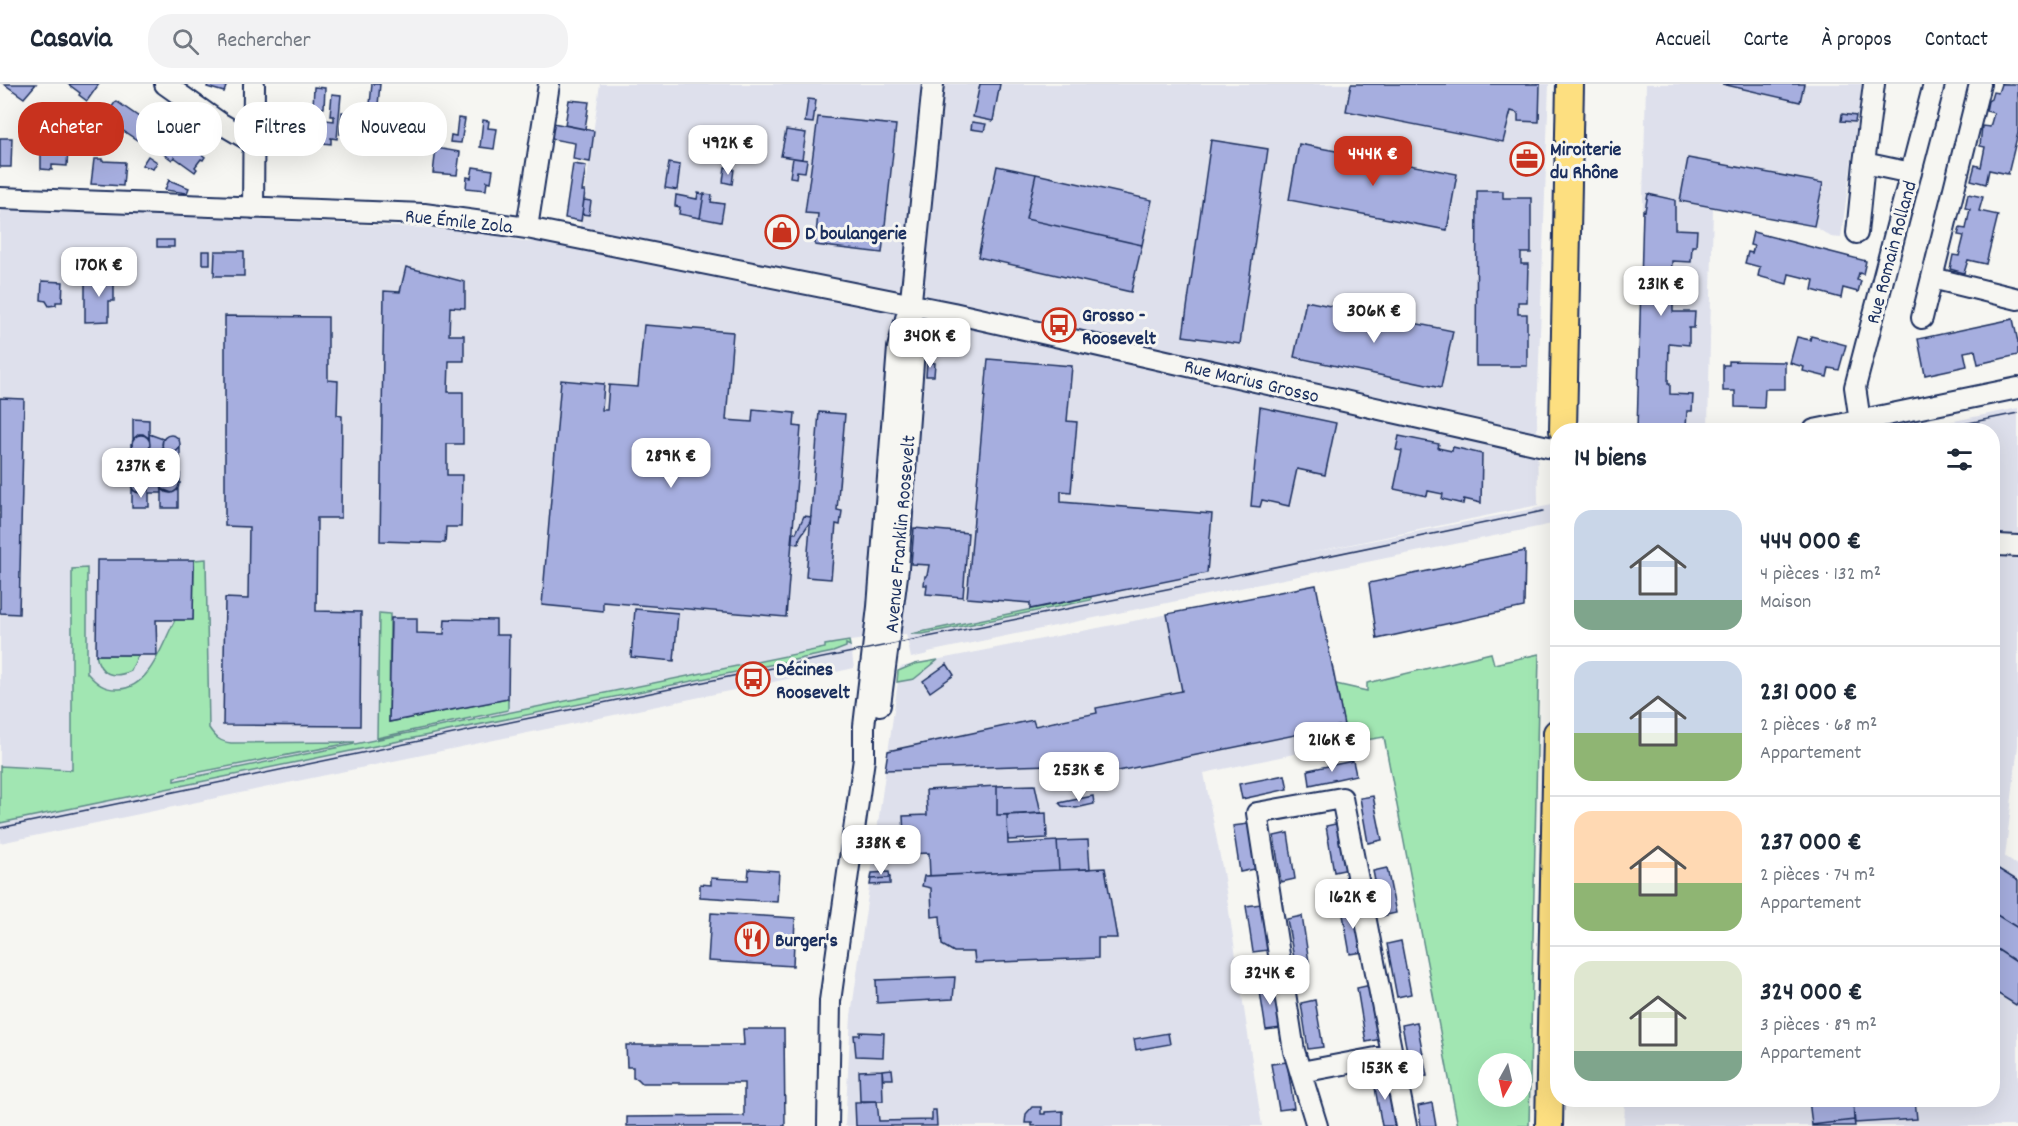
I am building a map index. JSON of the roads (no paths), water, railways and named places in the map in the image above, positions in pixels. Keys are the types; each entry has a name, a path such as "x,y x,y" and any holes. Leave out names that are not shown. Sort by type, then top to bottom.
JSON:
{"main road":[{"path":"1563,423 1570,84"},
{"path":"1549,1126 1550,1077"}],"street":[{"path":"165,84 234,131"},
{"path":"254,84 254,102"},
{"path":"527,228 549,84"},
{"name":"Avenue Franklin Roosevelt","path":"828,1126 831,1001 864,759 864,726 886,607 898,348 910,305 933,84"},
{"path":"1857,233 1874,84"},
{"name":"Rue Romain Rolland","path":"1860,421 1855,387 1934,84"},
{"path":"1922,318 1980,84"},
{"path":"253,208 254,156"},
{"path":"1864,163 1911,172"},
{"name":"Rue Émile Zola","path":"0,198 454,216 527,228 910,305"},
{"path":"1932,278 2018,299"},
{"name":"Rue Marius Grosso","path":"910,305 1550,447"},
{"path":"1850,423 2018,388"},
{"path":"1317,1126 1294,1051 1257,813 1342,798 1406,1126"},
{"path":"1301,1072 1392,1055"}],"tram line":[{"path":"1969,423 2018,413"},
{"path":"0,828 1543,511"}],"place":[{"name":"Miroiterie du Rhône","path":"1527,159"},
{"name":"D boulangerie","path":"782,232"},
{"name":"Grosso - Roosevelt","path":"1059,325"},
{"name":"Décines Roosevelt","path":"753,679"},
{"name":"Burger's","path":"752,939"}]}
